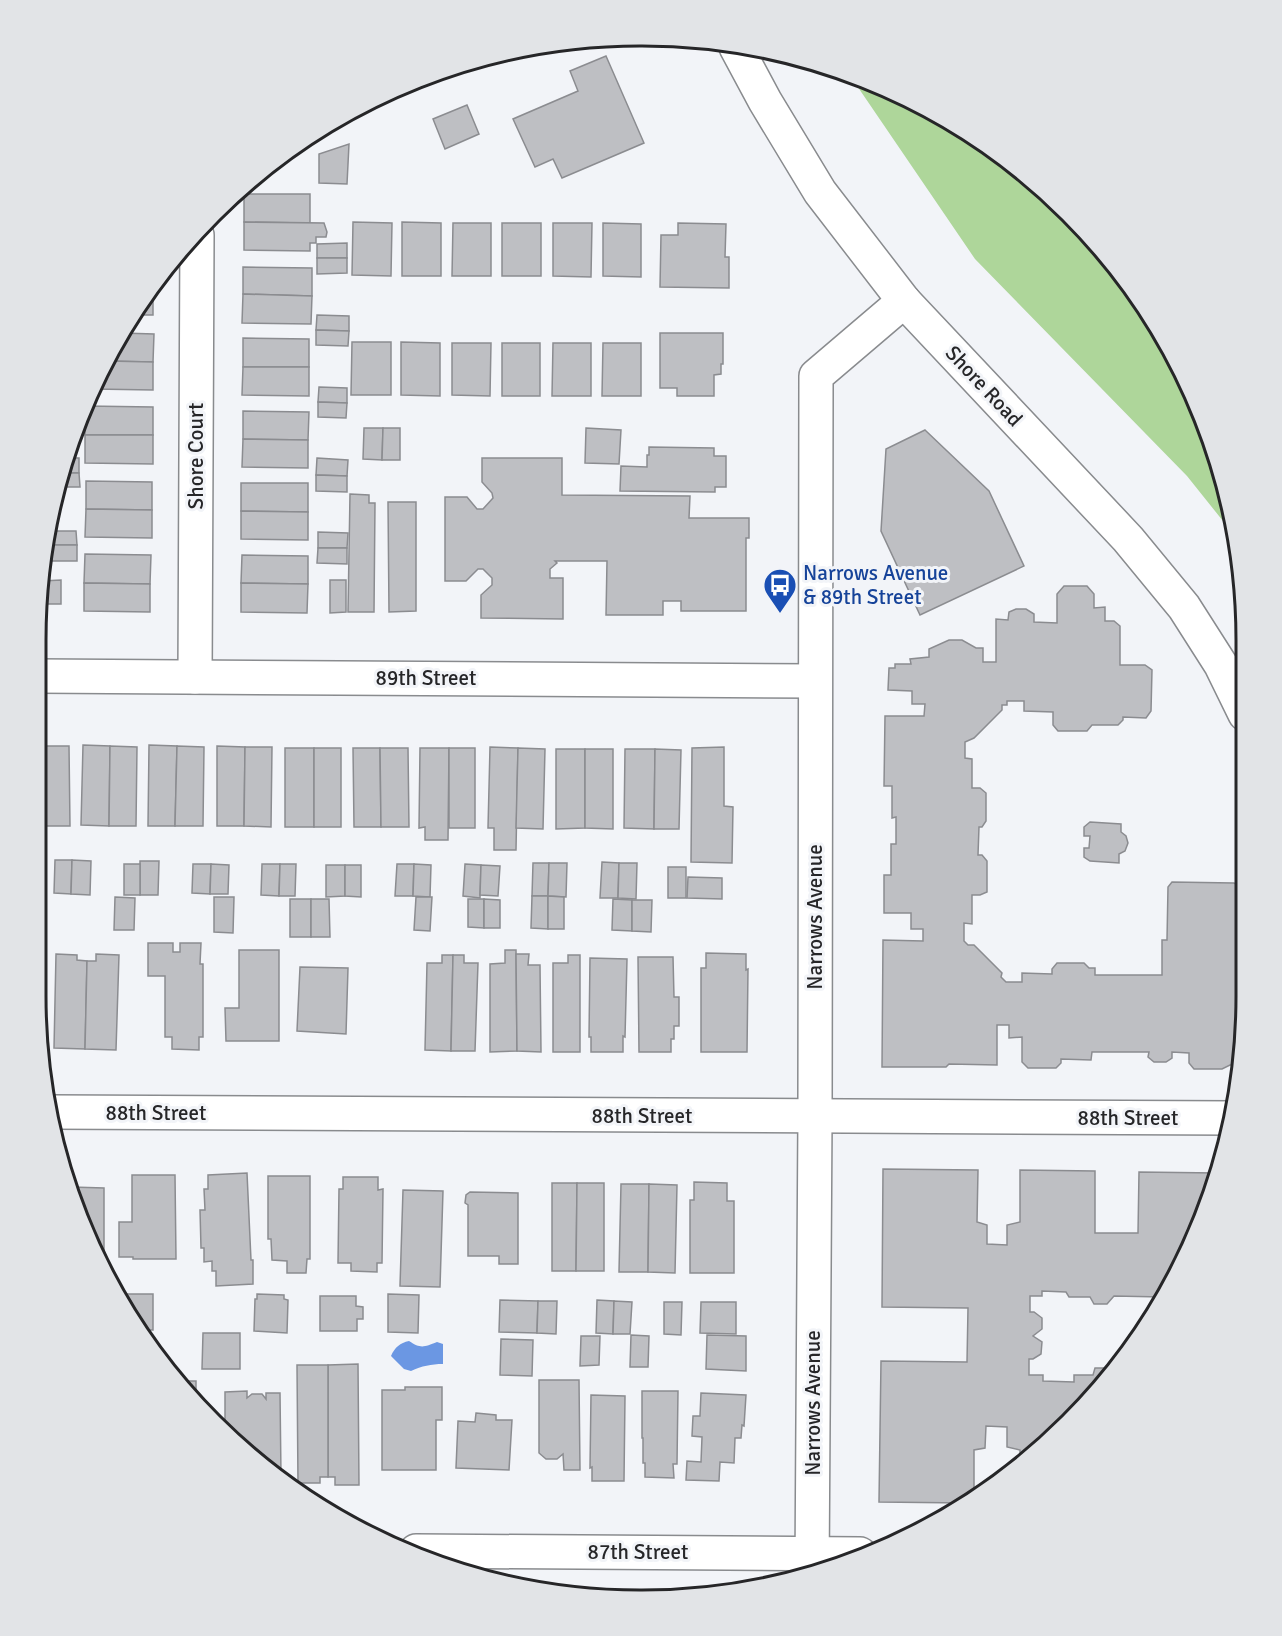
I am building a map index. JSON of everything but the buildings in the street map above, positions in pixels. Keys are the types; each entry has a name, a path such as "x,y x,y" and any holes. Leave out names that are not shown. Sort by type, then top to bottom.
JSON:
{"street":[{"name":"Shore Road","path":"741,55 765,101 820,192 904,301 1128,539 1184,607 1221,665 1236,696"},
{"name":"Shore Court","path":"195,677 197,246"},
{"name":"Narrows Avenue","path":"812,1564 816,376 904,301"},
{"name":"89th Street","path":"46,676 815,681"},
{"name":"88th Street","path":"58,1112 1222,1118"},
{"name":"87th Street","path":"433,1552 812,1564"}],"green space":[{"path":"859,88 938,126 1003,169 1033,194 1088,249 1135,311 1174,378 1204,450 1223,521 1187,476 975,259"}],"water":[{"path":"409,1341 420,1346 437,1342 443,1344 443,1364 434,1364 411,1371 404,1369 391,1356 398,1346"}],"place":[{"name":"Narrows Avenue & 89th Street","path":"780,614"}]}
